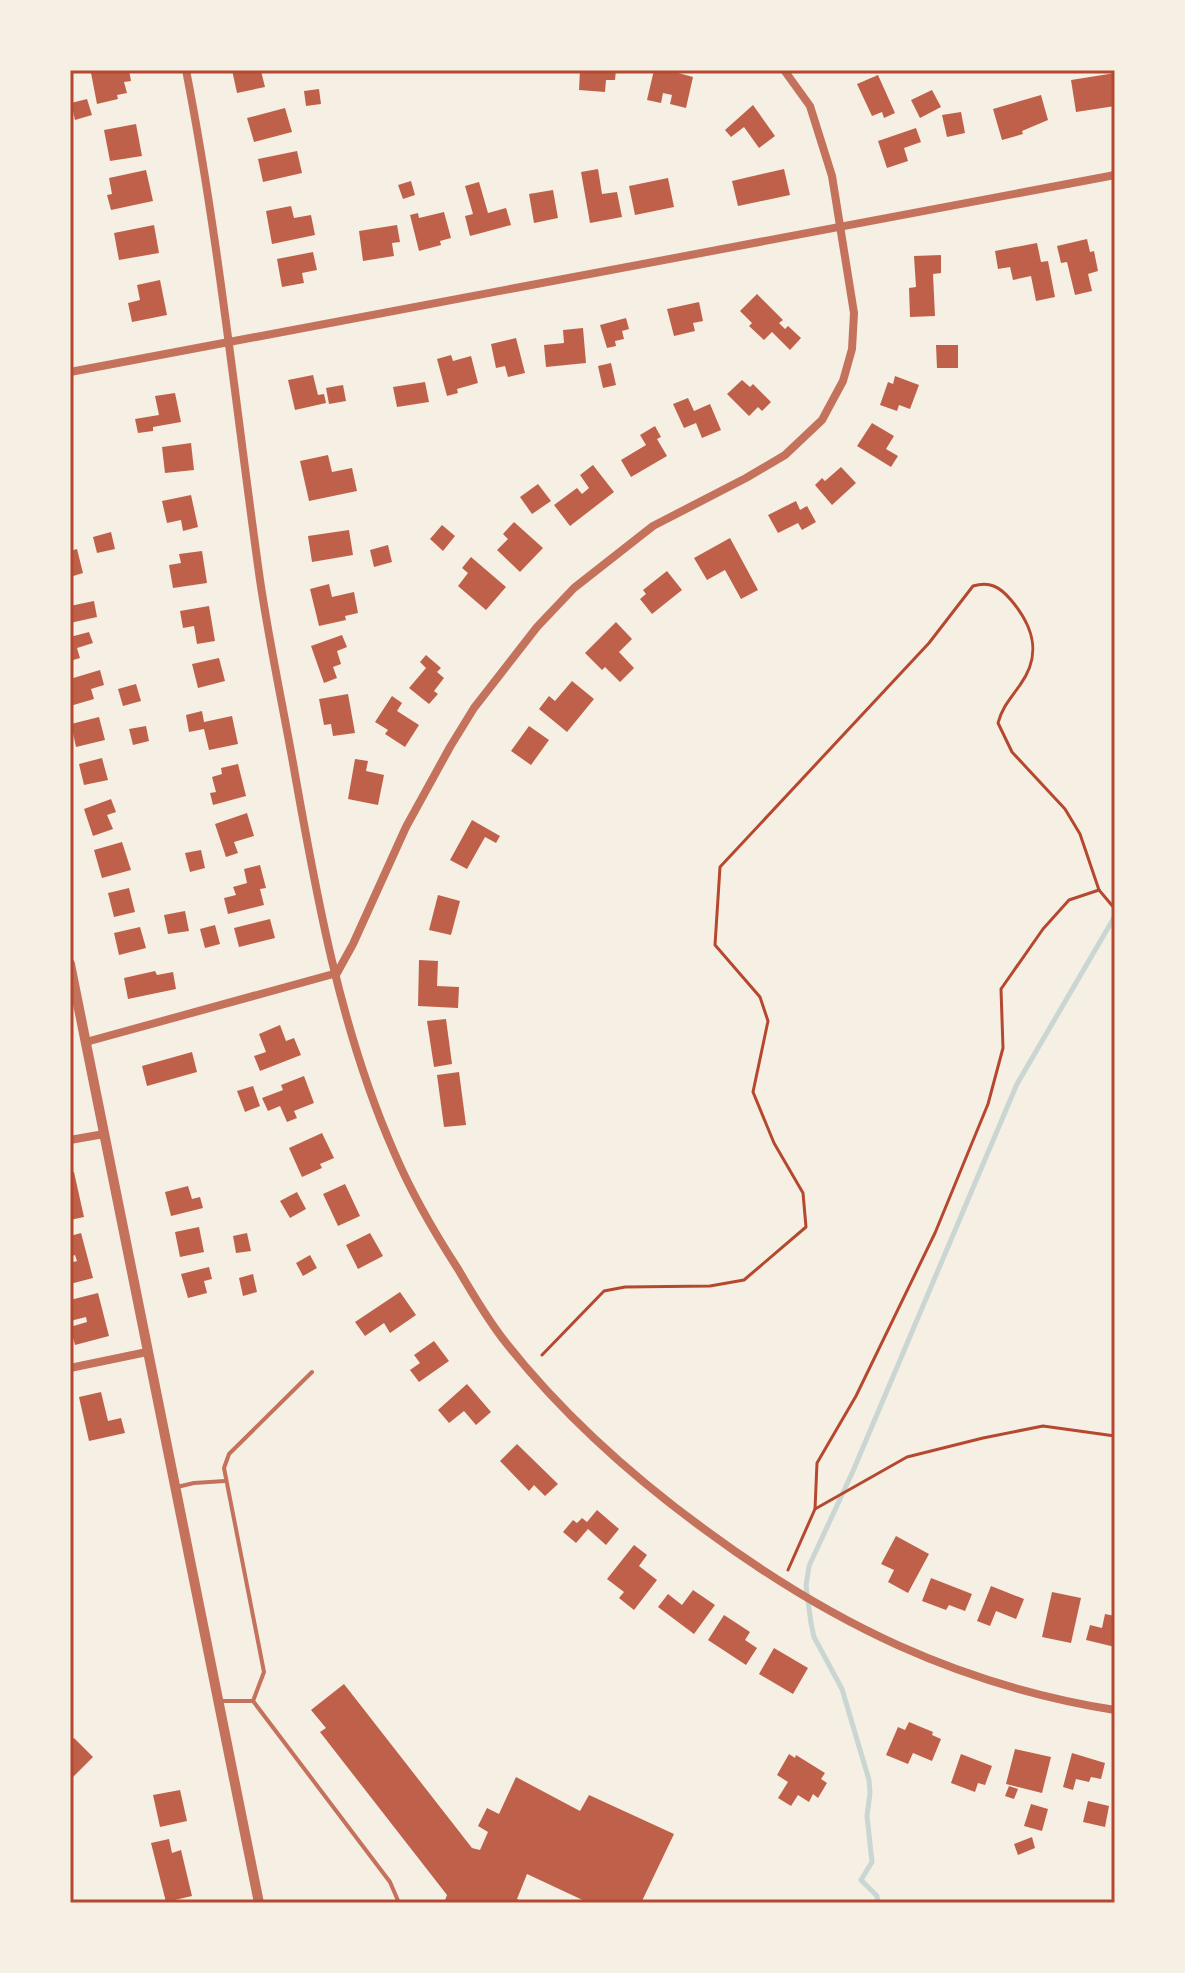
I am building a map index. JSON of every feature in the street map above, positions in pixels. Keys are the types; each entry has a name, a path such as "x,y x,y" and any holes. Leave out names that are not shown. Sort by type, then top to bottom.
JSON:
{"street":[{"path":"186,70 204,164 261,588 310,863 354,1043 395,1156 440,1241 503,1339 550,1397 633,1474 760,1571 853,1626 964,1674 1072,1703 1115,1710"},
{"path":"86,1042 337,973 406,827 450,747 474,708 537,627 608,558 653,526 785,455 822,420 843,381 852,349 854,313 832,176 810,106 784,70"},
{"path":"70,372 1115,175"},
{"path":"70,964 259,1903"},
{"path":"70,1140 104,1134"},
{"path":"70,1368 147,1352"}],"lane":[{"path":"253,1701 264,1672 224,1468 229,1454 312,1372"},
{"path":"175,1488 225,1481"},
{"path":"218,1701 253,1701"},
{"path":"253,1701 390,1882 399,1903"}],"path":[{"path":"542,1355 604,1291 625,1287 710,1286 744,1280 806,1227 803,1193 774,1143 753,1092 768,1021 760,997 715,945 720,867 929,643 973,586 983,583 996,586 1022,614 1033,635 1034,656 1023,682 1002,710 998,723 1012,752 1065,809 1080,834 1099,890 1115,909"},
{"path":"782,1584 815,1509 817,1463 856,1396 928,1247 988,1104 1003,1048 1001,989 1043,929 1069,900 1099,890"},
{"path":"815,1509 907,1457 983,1438 1043,1426 1115,1436"}],"building":[{"path":"129,70 131,81 124,82 127,93 117,95 118,99 97,104 91,73"},
{"path":"232,70 261,71 265,87 237,93"},
{"path":"580,70 616,70 615,80 606,80 605,92 579,90"},
{"path":"654,70 693,77 686,108 670,104 672,95 663,93 661,103 647,100"},
{"path":"1115,73 1115,106 1076,112 1071,80"},
{"path":"878,75 895,113 884,118 882,112 872,116 857,84"},
{"path":"319,89 321,104 306,106 304,91"},
{"path":"932,90 941,107 920,118 911,100"},
{"path":"1041,95 1048,120 1022,131 1023,134 1002,140 993,109"},
{"path":"87,99 92,115 75,120 71,103"},
{"path":"753,105 775,136 759,148 744,127 731,137 725,130"},
{"path":"285,108 292,132 254,142 247,118"},
{"path":"961,112 965,133 947,137 942,115"},
{"path":"136,124 142,156 110,161 104,130"},
{"path":"916,128 921,142 904,148 908,161 887,168 878,141"},
{"path":"297,151 302,173 263,182 258,159"},
{"path":"598,169 602,194 617,192 622,217 590,223 581,172"},
{"path":"784,169 790,195 738,206 732,181"},
{"path":"146,170 153,201 111,210 107,195 112,194 109,178"},
{"path":"668,178 674,207 635,215 629,186"},
{"path":"411,181 415,195 403,199 398,185"},
{"path":"479,182 488,213 506,208 511,225 470,236 465,216 473,214 465,186"},
{"path":"553,190 558,218 534,223 529,194"},
{"path":"291,206 294,218 311,215 315,235 272,244 266,211"},
{"path":"444,212 451,238 440,241 441,245 419,251 410,215 418,213 419,218"},
{"path":"154,225 159,253 119,260 114,233"},
{"path":"397,225 400,242 392,243 394,256 363,261 359,231"},
{"path":"1087,239 1090,252 1094,251 1098,271 1088,274 1092,291 1075,295 1067,262 1061,263 1057,246"},
{"path":"1037,243 1041,262 1048,261 1055,297 1036,301 1031,276 1013,280 1010,267 998,269 995,251"},
{"path":"313,252 317,270 302,273 304,283 282,287 277,259"},
{"path":"941,255 941,273 933,274 935,316 910,317 909,288 916,287 914,256"},
{"path":"160,280 167,315 132,322 128,303 140,300 137,285"},
{"path":"757,294 783,320 779,323 785,329 788,326 801,338 790,350 772,332 764,340 749,326 752,323 740,311"},
{"path":"699,302 703,321 693,323 695,331 674,336 667,309"},
{"path":"626,318 629,329 622,331 624,339 615,341 616,346 607,348 600,325"},
{"path":"583,328 586,363 546,367 544,345 564,343 563,330"},
{"path":"516,338 525,373 508,377 505,366 496,368 491,344"},
{"path":"936,345 958,345 958,368 937,368"},
{"path":"451,355 453,361 471,356 478,383 457,389 458,393 447,396 437,359"},
{"path":"611,363 616,385 603,388 598,366"},
{"path":"313,375 318,395 324,394 326,403 295,410 288,380"},
{"path":"895,376 919,385 910,409 899,405 897,411 880,405 888,382 893,384"},
{"path":"742,380 750,387 753,384 771,402 762,411 758,407 749,416 727,394"},
{"path":"425,382 429,402 397,407 393,387"},
{"path":"343,385 346,401 329,404 326,388"},
{"path":"175,393 181,422 138,433 135,419 159,415 155,396"},
{"path":"688,398 694,411 710,404 721,430 702,438 696,423 684,428 673,404"},
{"path":"872,423 894,436 886,449 898,456 891,467 857,446"},
{"path":"655,426 661,437 657,439 667,456 631,477 621,460 646,445 640,435"},
{"path":"191,443 194,470 165,473 162,447"},
{"path":"328,455 332,472 352,468 357,491 309,501 300,461"},
{"path":"593,465 614,492 570,526 554,505 577,488 582,494 589,488 580,475"},
{"path":"841,467 856,483 832,505 815,485 822,478 825,481"},
{"path":"538,484 551,501 532,514 520,497"},
{"path":"191,495 198,527 183,531 181,520 167,523 162,501"},
{"path":"796,501 800,510 807,506 816,522 802,530 798,523 778,533 768,515"},
{"path":"514,522 543,548 520,572 497,550 508,539 503,534"},
{"path":"442,525 455,536 443,551 430,539"},
{"path":"349,530 353,555 312,562 308,536"},
{"path":"111,532 115,549 97,553 93,537"},
{"path":"730,538 758,590 741,599 725,570 707,580 694,558"},
{"path":"388,545 392,562 374,567 370,550"},
{"path":"77,549 83,573 70,577 70,551"},
{"path":"202,551 207,583 173,588 169,565 181,563 179,554"},
{"path":"471,557 506,587 486,610 458,586 468,573 462,568"},
{"path":"667,571 682,590 652,614 640,599 646,594 643,590"},
{"path":"329,584 332,597 354,592 358,613 345,616 346,620 319,626 310,589"},
{"path":"94,601 97,617 70,623 70,606"},
{"path":"209,606 215,641 197,644 194,626 183,628 180,611"},
{"path":"616,622 632,639 619,652 634,668 620,682 585,653"},
{"path":"89,632 93,643 77,648 80,658 70,661 70,637"},
{"path":"342,635 347,647 337,651 341,664 333,667 337,678 324,683 311,646"},
{"path":"426,655 441,668 437,672 444,678 434,691 438,694 429,704 409,688 426,668 420,662"},
{"path":"219,658 225,681 198,688 192,664"},
{"path":"100,670 104,685 91,689 94,699 70,706 70,679"},
{"path":"572,681 594,699 567,732 539,709 549,696 555,701"},
{"path":"136,684 141,701 123,706 118,689"},
{"path":"348,694 355,733 333,736 331,724 324,725 319,699"},
{"path":"392,696 402,703 397,711 419,725 405,747 385,734 388,730 375,722"},
{"path":"202,711 204,722 232,716 238,744 209,750 204,729 189,732 186,715"},
{"path":"99,717 105,740 76,747 71,724"},
{"path":"146,726 149,741 133,745 129,729"},
{"path":"529,726 549,740 531,765 511,751"},
{"path":"102,758 108,780 84,785 79,764"},
{"path":"355,759 368,761 366,771 384,775 378,805 348,799"},
{"path":"238,764 246,796 213,805 210,793 216,792 212,777 222,774 221,768"},
{"path":"111,799 116,812 107,815 113,829 93,836 84,809"},
{"path":"247,813 254,836 234,842 238,853 226,857 215,824"},
{"path":"472,820 500,836 496,843 485,837 467,869 450,860"},
{"path":"122,842 131,870 102,878 94,850"},
{"path":"201,850 205,868 190,872 185,853"},
{"path":"260,865 266,888 260,889 264,905 228,914 224,898 236,895 233,887 247,883 244,869"},
{"path":"129,888 135,912 114,917 108,893"},
{"path":"438,895 460,901 451,935 429,930"},
{"path":"185,911 189,931 168,934 164,915"},
{"path":"270,919 275,938 239,947 234,928"},
{"path":"215,925 220,944 205,948 200,929"},
{"path":"140,927 146,948 119,955 114,933"},
{"path":"419,960 438,961 437,986 459,987 458,1008 418,1006"},
{"path":"155,971 157,975 173,972 176,989 128,999 124,978"},
{"path":"446,1019 452,1064 434,1067 427,1021"},
{"path":"280,1025 286,1041 294,1038 301,1055 260,1071 254,1056 266,1052 259,1034"},
{"path":"192,1052 197,1072 147,1086 142,1066"},
{"path":"459,1072 466,1125 444,1127 437,1075"},
{"path":"304,1076 314,1103 294,1111 297,1118 287,1122 280,1106 268,1111 262,1098 283,1090 281,1085"},
{"path":"253,1086 260,1106 245,1112 237,1091"},
{"path":"322,1133 334,1158 320,1164 322,1168 302,1177 289,1148"},
{"path":"74,1172 84,1217 70,1220 70,1173"},
{"path":"345,1184 360,1216 338,1226 323,1194"},
{"path":"188,1186 192,1199 200,1197 203,1208 171,1216 165,1192"},
{"path":"297,1192 306,1209 290,1218 280,1201"},
{"path":"199,1227 204,1252 180,1257 175,1232"},
{"path":"81,1233 93,1278 70,1284 70,1263 77,1261 75,1255 70,1257 70,1236"},
{"path":"247,1233 251,1251 236,1253 233,1236"},
{"path":"370,1233 383,1256 358,1269 346,1245"},
{"path":"310,1255 317,1268 303,1276 296,1263"},
{"path":"209,1267 212,1279 204,1281 207,1293 188,1298 181,1274"},
{"path":"253,1274 257,1292 243,1296 239,1278"},
{"path":"400,1292 416,1315 390,1333 384,1323 365,1336 355,1322"},
{"path":"98,1293 109,1336 75,1345 70,1327 87,1322 86,1317 70,1321 70,1300"},
{"path":"434,1341 449,1361 419,1382 410,1370 420,1363 414,1355"},
{"path":"467,1384 491,1412 476,1425 464,1411 449,1423 438,1410"},
{"path":"101,1392 108,1421 121,1418 125,1433 89,1441 79,1397"},
{"path":"517,1444 558,1484 545,1496 534,1485 529,1491 500,1461"},
{"path":"597,1510 619,1529 606,1545 588,1529 576,1543 563,1532 573,1520 577,1523 582,1518 587,1522"},
{"path":"896,1536 929,1554 908,1593 888,1582 894,1570 881,1564"},
{"path":"634,1545 647,1555 639,1566 657,1580 634,1610 619,1598 624,1592 607,1579"},
{"path":"931,1578 972,1594 965,1611 949,1605 946,1610 922,1601"},
{"path":"991,1586 1024,1599 1016,1619 996,1611 990,1626 977,1621"},
{"path":"693,1590 715,1605 694,1634 658,1607 668,1594 682,1605"},
{"path":"1052,1592 1081,1598 1071,1643 1042,1637"},
{"path":"1105,1614 1115,1616 1115,1647 1086,1640 1090,1625 1102,1628"},
{"path":"724,1615 750,1632 745,1640 757,1648 746,1665 708,1640"},
{"path":"774,1648 808,1668 793,1694 759,1674"},
{"path":"344,1684 472,1848 480,1850 488,1832 478,1826 487,1808 499,1814 516,1777 580,1811 589,1795 674,1834 641,1903 589,1903 527,1874 517,1899 525,1903 444,1903 447,1895 320,1732 326,1728 311,1710"},
{"path":"909,1722 933,1732 932,1735 941,1739 932,1761 913,1753 908,1764 886,1755 898,1727 905,1730"},
{"path":"74,1738 93,1757 70,1780 70,1742"},
{"path":"1015,1749 1051,1757 1042,1793 1006,1784"},
{"path":"1072,1753 1105,1763 1101,1779 1091,1777 1089,1782 1076,1779 1073,1790 1063,1787"},
{"path":"789,1754 825,1773 821,1779 827,1783 818,1798 813,1794 809,1802 798,1795 791,1806 778,1798 788,1782 777,1775"},
{"path":"961,1754 992,1766 985,1785 978,1783 975,1792 951,1783"},
{"path":"1009,1786 1018,1789 1014,1799 1005,1796"},
{"path":"180,1790 187,1821 160,1827 153,1795"},
{"path":"1088,1801 1109,1806 1105,1827 1083,1822"},
{"path":"1031,1804 1048,1809 1042,1831 1024,1826"},
{"path":"1032,1837 1035,1848 1018,1855 1014,1844"},
{"path":"169,1839 172,1853 181,1850 192,1896 166,1902 151,1843"}],"waterway":[{"path":"878,1903 877,1896 861,1880 872,1862 867,1816 869,1780 842,1689 814,1637 806,1586 809,1566 853,1471 1017,1084 1115,916"}]}
